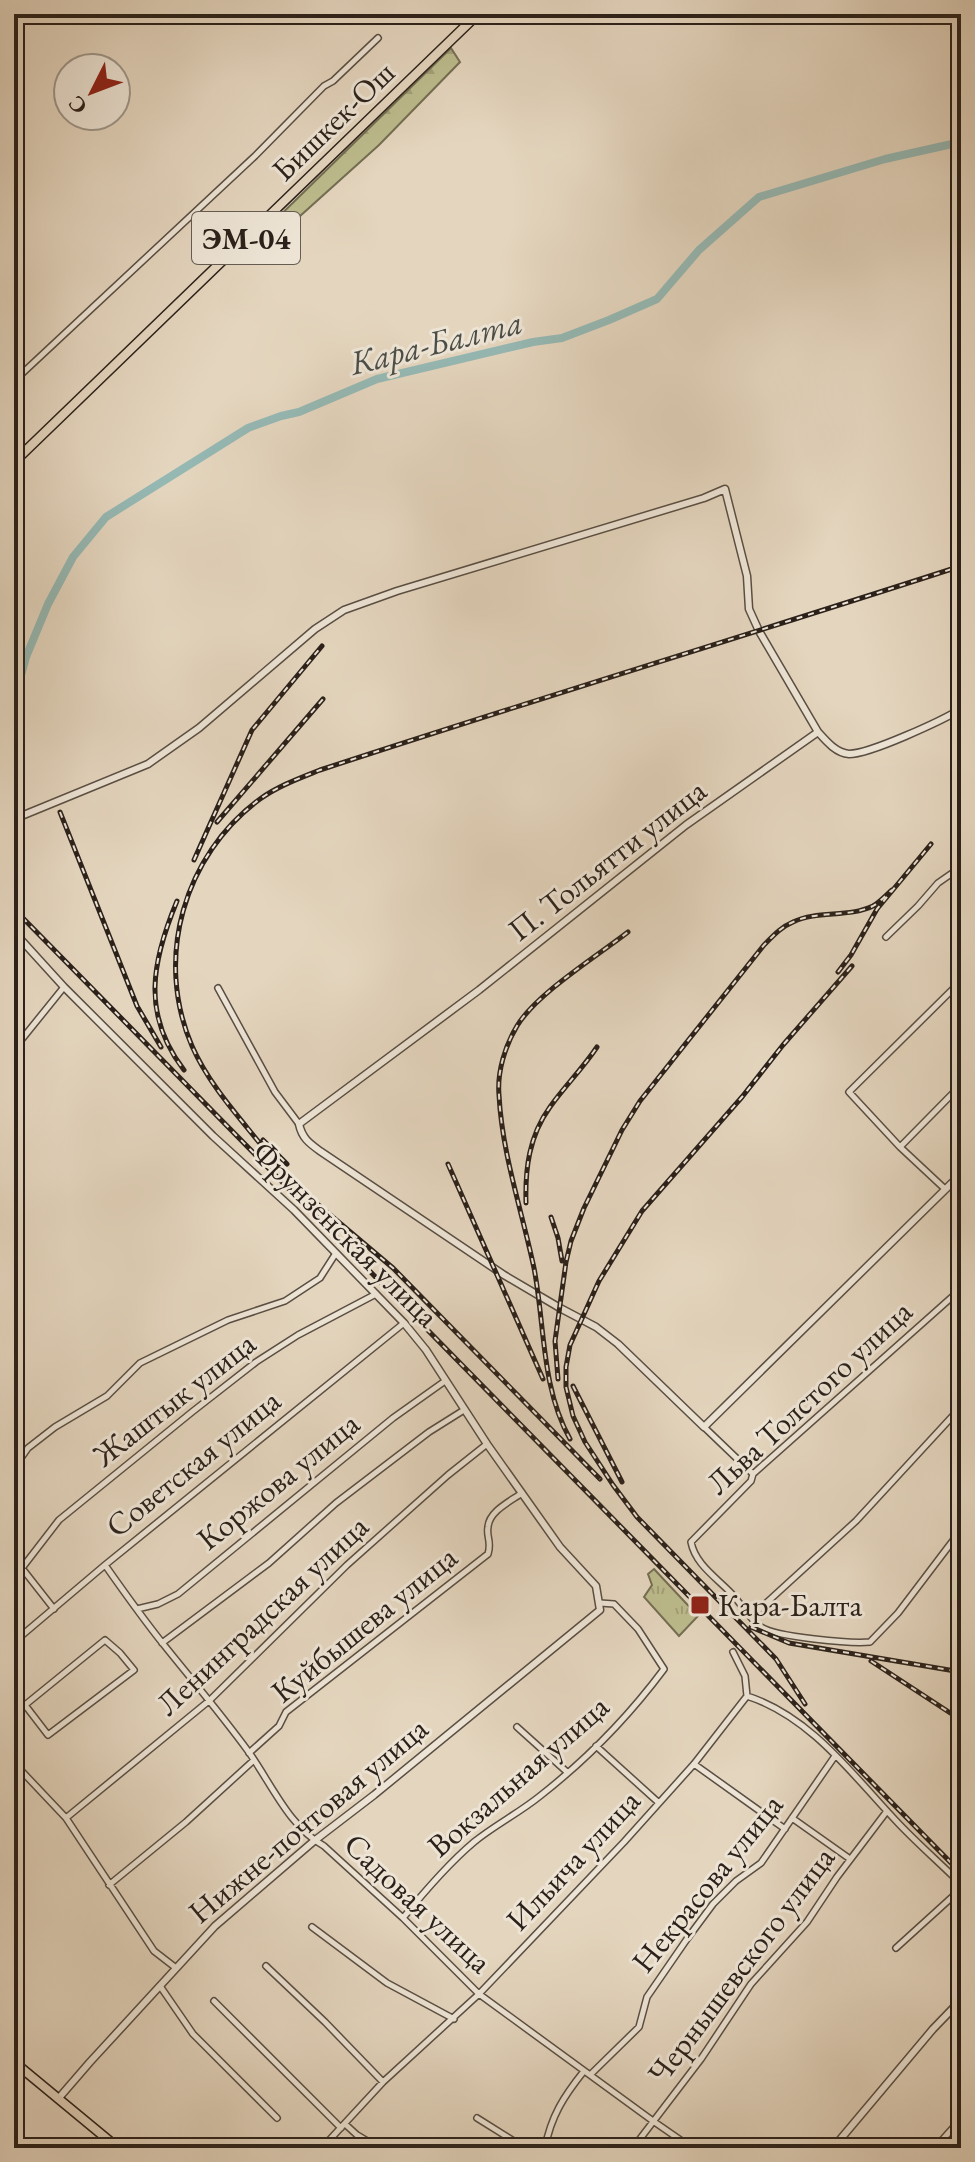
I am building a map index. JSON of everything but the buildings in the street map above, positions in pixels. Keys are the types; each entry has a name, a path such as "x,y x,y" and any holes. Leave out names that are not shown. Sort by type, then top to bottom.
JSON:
{"highway":[{"name":"Бишкек-Ош","path":"14,462 478,14"},
{"path":"14,2062 61,2096 118,2148"}],"street":[{"path":"14,381 199,210 324,86 378,38"},
{"path":"14,819 148,764 199,728 315,629 344,610 725,489 747,576 749,609 818,732 838,751 848,754 880,746 961,709"},
{"name":"П. Тольятти улица","path":"299,1124 491,982 686,825 818,732"},
{"path":"886,937 938,883 961,867"},
{"name":"Фрунзенская улица","path":"14,932 64,987 213,1136 337,1252 404,1323 426,1350 487,1444 560,1547 596,1586 600,1603 614,1604 638,1629 664,1669"},
{"path":"945,1189 900,1147 849,1092 961,981"},
{"path":"14,1049 64,987"},
{"path":"218,988 275,1092 299,1124 305,1139 504,1275 607,1335 753,1474"},
{"path":"900,1147 961,1085"},
{"path":"704,1427 961,1174"},
{"path":"14,1468 28,1448 55,1427 107,1396 140,1363 228,1320 285,1301 320,1278 337,1252"},
{"name":"Льва Толстого улица","path":"751,1617 705,1569 691,1542 751,1481 753,1474 961,1289"},
{"name":"Жаштык улица","path":"22,1568 59,1520 203,1403 256,1362 298,1335 377,1293"},
{"name":"Советская улица","path":"14,1642 404,1323"},
{"name":"Коржова улица","path":"137,1609 158,1604 178,1594 381,1427 445,1381"},
{"path":"961,1407 856,1521 751,1617 761,1627 770,1630 854,1644 870,1642 898,1613 961,1530"},
{"path":"162,1643 269,1563 336,1503 429,1432 464,1410"},
{"name":"Ленинградская улица","path":"66,1818 210,1700 347,1565 487,1444"},
{"name":"Куйбышева улица","path":"249,1753 279,1726 286,1712 304,1696 488,1554 491,1544 487,1528 490,1519 497,1510 522,1493"},
{"path":"14,1558 54,1609"},
{"name":"Садовая улица","path":"105,1565 162,1643 210,1700 290,1814 314,1841 324,1846 403,1918 479,1994 692,2148"},
{"name":"Нижне-почтовая улица","path":"61,2096 215,1926 314,1841 600,1610 600,1603"},
{"path":"14,1714 25,1705 105,1640 134,1670 48,1735 25,1705"},
{"path":"733,1652 745,1676 747,1696 765,1702 804,1726 961,1886 896,1948"},
{"name":"Вокзальная улица","path":"403,1918 474,1843 539,1797 596,1746 649,1690 664,1669"},
{"name":"Ильича улица","path":"322,2148 383,2082 479,1994 659,1803 747,1696"},
{"path":"517,1727 567,1772"},
{"path":"596,1746 659,1803"},
{"name":"Некрасова улица","path":"545,2148 549,2128 560,2103 587,2073 639,2027 647,1997 713,1904 736,1881 761,1863 835,1756"},
{"path":"109,1885 186,1822 254,1760"},
{"path":"14,1763 66,1818 154,1951 176,1968"},
{"path":"694,1764 785,1829"},
{"name":"Чернышевского улица","path":"633,2148 701,2059 751,1984 807,1922 887,1811"},
{"path":"792,1818 850,1859"},
{"path":"312,1927 387,1983 454,2019"},
{"path":"266,1966 383,2082"},
{"path":"160,1986 193,2034 277,2118"},
{"path":"833,2148 961,2000"},
{"path":"214,2001 343,2126 379,2148"},
{"path":"477,2118 525,2148"},
{"path":"935,2148 961,2119"}],"green space":[{"path":"451,48 460,62 379,145 270,243 261,234"},
{"path":"654,1569 698,1616 679,1636 644,1597 652,1585 648,1574"}],"waterway":[{"name":"Кара-Балта","path":"14,701 26,657 48,604 73,557 106,517 248,428 299,412 377,379 562,338 609,320 657,299 699,250 759,197 885,159 961,142"}],"railway":[{"path":"266,1151 226,1101 199,1060 181,1012 176,978 177,944 183,910 195,879 212,849 234,822 260,799 320,770 961,566"},
{"path":"194,860 252,730 322,646"},
{"path":"217,822 323,699"},
{"path":"60,812 137,1006 161,1047"},
{"path":"838,972 877,909 931,844"},
{"path":"558,1379 555,1341 571,1241 622,1130 640,1101 777,932 803,918 863,910 876,904 892,890"},
{"path":"177,901 162,945 155,987 161,1028 184,1070"},
{"path":"14,909 961,1873"},
{"path":"570,1439 549,1377 534,1268 504,1139 499,1077 509,1042 526,1014 552,989 628,932"},
{"path":"805,1704 776,1659 637,1517 613,1485 585,1442 573,1416 566,1387 566,1367 570,1345 599,1281 642,1211 852,966"},
{"path":"526,1203 526,1178 537,1129 550,1107 597,1047"},
{"path":"263,1140 287,1164"},
{"path":"448,1164 543,1379"},
{"path":"316,1203 393,1268 600,1479"},
{"path":"551,1217 562,1261"},
{"path":"573,1386 622,1482"},
{"path":"751,1627 789,1643 961,1672"},
{"path":"871,1661 961,1720"}],"place":[{"name":"Кара-Балта","path":"700,1605"}]}
